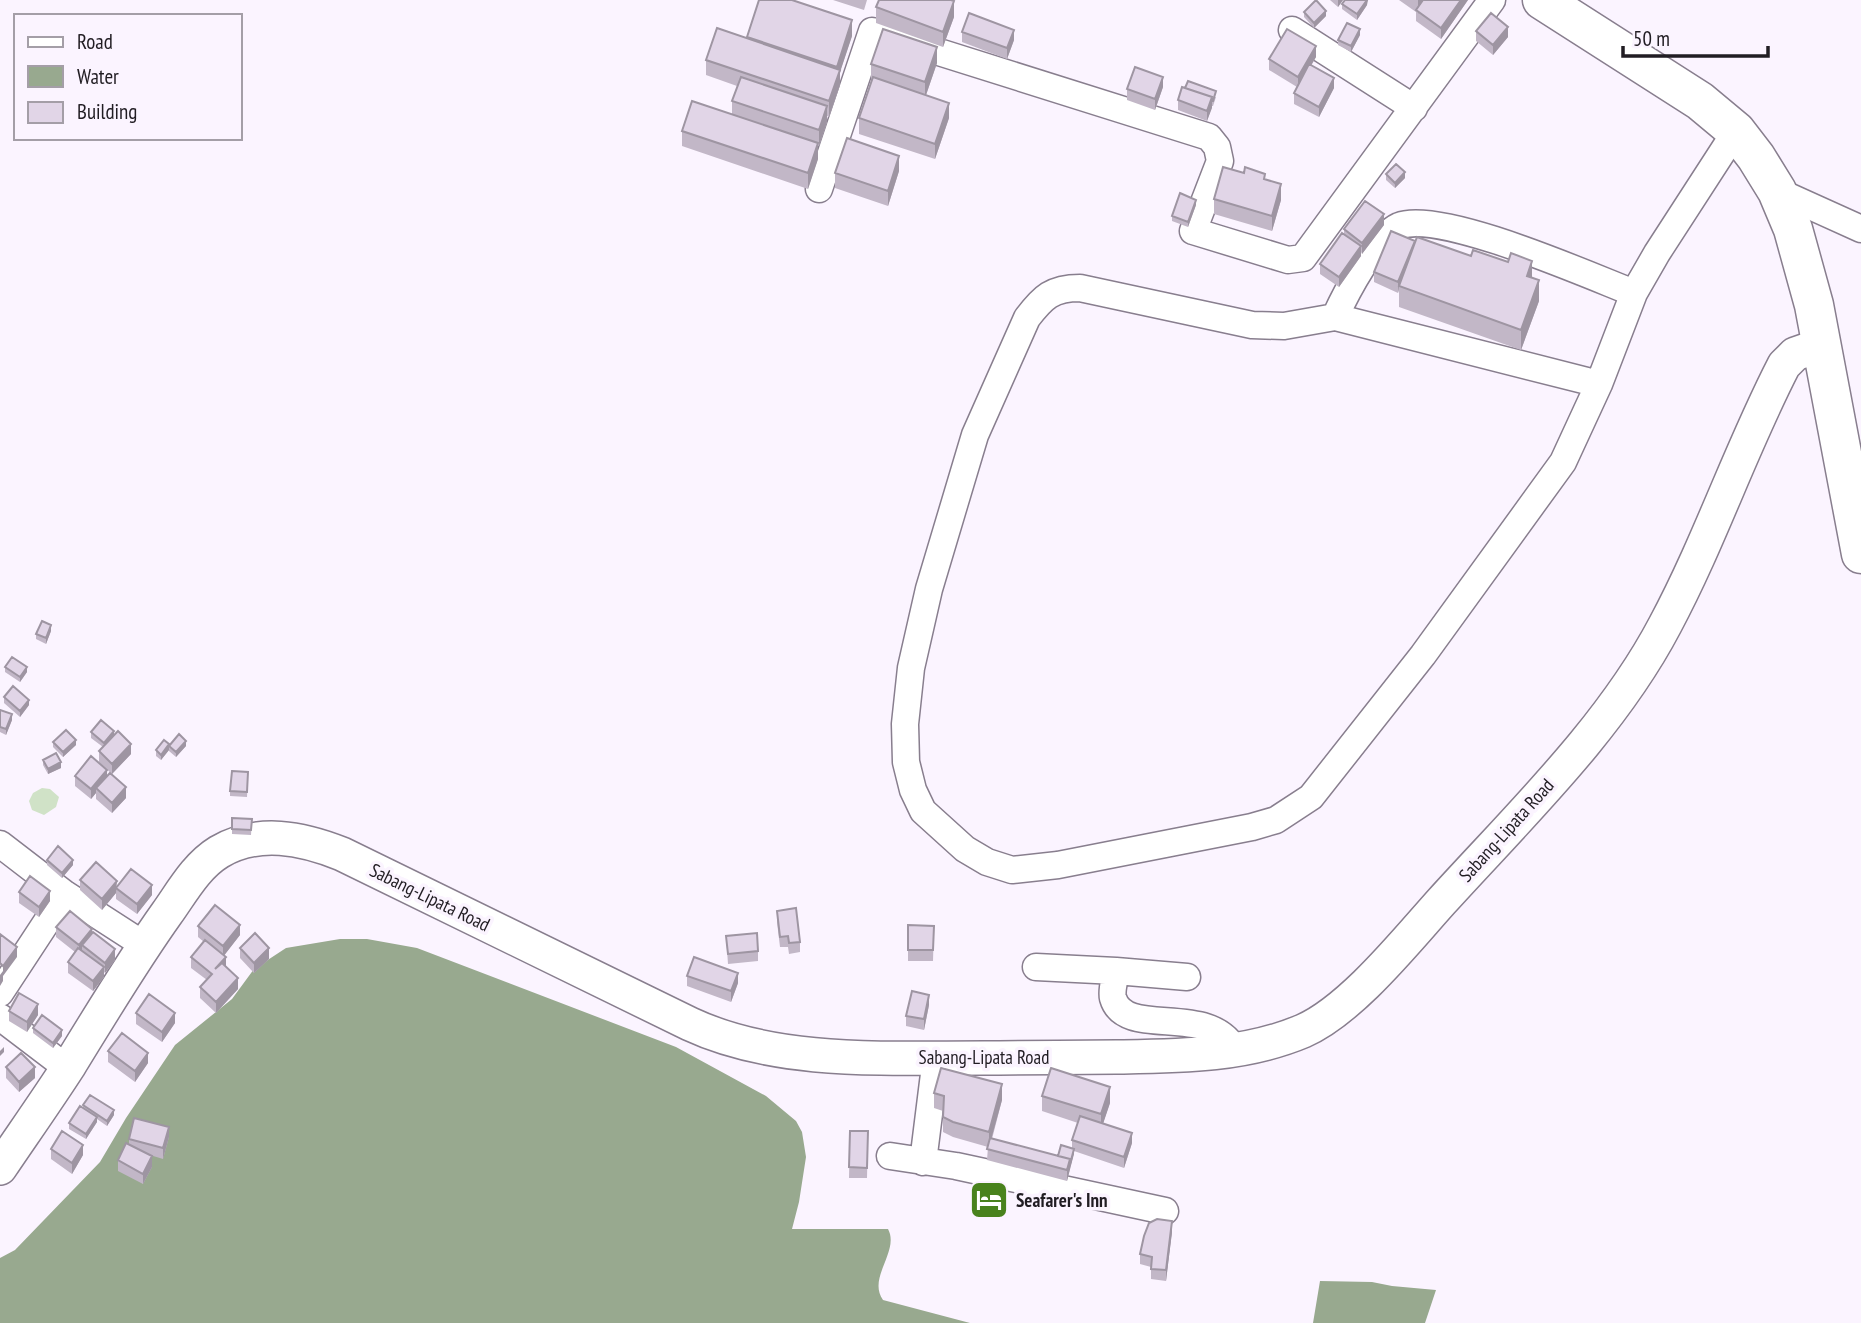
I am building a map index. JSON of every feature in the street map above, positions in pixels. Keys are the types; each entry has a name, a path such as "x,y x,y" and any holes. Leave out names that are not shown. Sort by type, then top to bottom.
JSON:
{"highway":[{"path":"1542,0 1700,101 1736,131 1777,191 1793,229 1805,270 1861,554"}],"main road":[{"name":"Sabang-Lipata Road","path":"0,1168 144,945 204,862 232,845 256,840 297,839 342,854 715,1036 767,1048 831,1056 1178,1056 1235,1051 1305,1030 1348,1000 1390,959 1591,735 1629,685 1665,625 1784,365 1795,354 1821,345"}],"street":[{"path":"819,188 849,141 872,31 1209,137 1217,146 1220,161 1193,231 1288,260 1303,258 1492,0"},
{"path":"1292,30 1414,108"},
{"path":"1599,384 1335,317 1284,326 1252,325 1080,288 1062,288 1039,303 1027,318 975,435 929,589 911,668 905,724 906,762 913,790 923,811 965,849 987,862 1012,870 1058,865 1252,827 1276,820 1311,797 1423,655 1563,461 1599,384 1634,293 1736,131"},
{"path":"1777,191 1861,229"},
{"path":"1335,317 1348,289 1386,234 1398,226 1412,222 1425,222 1507,245 1566,265 1634,293"},
{"path":"0,844 65,894 144,945"},
{"path":"0,993 65,894"},
{"path":"1036,967 1187,977"},
{"path":"1116,971 1113,999 1119,1008 1129,1015 1147,1020 1204,1024 1225,1035 1235,1051"},
{"path":"0,1017 67,1068"},
{"path":"923,1162 936,1058"},
{"path":"890,1156 956,1166 1165,1211"}],"shaded area":[{"path":"42,788 50,789 59,797 56,807 44,815 32,810 29,801 33,793"}],"water":[{"path":"340,939 367,939 417,948 676,1047 766,1096 796,1121 802,1132 806,1157 792,1229 888,1229 890,1246 879,1283 883,1300 970,1323 0,1323 0,1258 15,1250 100,1162 175,1045 232,999 254,969 286,948"},
{"path":"1320,1281 1372,1282 1436,1290 1425,1323 1313,1323"}],"building":[{"path":"759,0 792,0 852,20 837,67 747,37"},
{"path":"879,0 954,1 943,32 876,7"},
{"path":"1316,0 1326,11 1314,23 1304,12"},
{"path":"1345,0 1367,0 1357,14 1342,4"},
{"path":"1423,0 1461,0 1441,28 1416,10"},
{"path":"969,13 1014,30 1007,48 962,32"},
{"path":"1491,13 1508,27 1493,45 1476,31"},
{"path":"1347,23 1360,29 1351,46 1338,40"},
{"path":"717,28 840,70 829,101 706,60"},
{"path":"883,29 937,47 925,82 871,64"},
{"path":"1287,29 1316,46 1298,77 1269,59"},
{"path":"1309,64 1334,78 1319,107 1294,93"},
{"path":"1135,67 1163,77 1155,99 1127,89"},
{"path":"741,77 827,106 819,130 732,101"},
{"path":"873,77 949,103 935,144 859,118"},
{"path":"1188,81 1216,91 1213,101 1212,97 1185,88"},
{"path":"1182,87 1212,97 1207,111 1178,100"},
{"path":"692,101 818,143 808,173 682,131"},
{"path":"847,138 899,156 888,191 835,173"},
{"path":"1396,164 1405,172 1395,183 1386,174"},
{"path":"1223,167 1244,173 1245,167 1265,174 1264,179 1281,184 1272,216 1214,199"},
{"path":"1180,193 1196,200 1188,222 1172,216"},
{"path":"1365,201 1384,214 1362,243 1344,229"},
{"path":"1391,231 1415,241 1398,282 1374,272"},
{"path":"1342,233 1361,246 1339,277 1320,264"},
{"path":"1417,237 1471,256 1473,250 1508,262 1511,253 1532,261 1527,276 1539,280 1521,330 1399,286"},
{"path":"42,621 51,625 46,638 36,634"},
{"path":"12,657 27,667 20,677 5,667"},
{"path":"13,686 29,700 20,711 4,697"},
{"path":"0,710 12,714 6,729 0,727"},
{"path":"101,720 114,731 104,743 91,732"},
{"path":"66,730 76,740 63,752 53,742"},
{"path":"118,731 131,744 112,764 99,751"},
{"path":"179,734 186,741 176,752 169,746"},
{"path":"164,740 169,744 161,755 156,750"},
{"path":"56,753 61,762 48,769 43,760"},
{"path":"91,756 107,770 91,789 75,776"},
{"path":"232,771 248,772 247,792 230,791"},
{"path":"110,773 126,787 112,803 96,788"},
{"path":"232,818 252,819 251,830 232,829"},
{"path":"58,846 73,860 62,873 47,860"},
{"path":"96,862 117,881 102,899 80,880"},
{"path":"131,869 152,885 137,904 116,888"},
{"path":"30,876 50,891 39,907 19,892"},
{"path":"215,905 240,925 223,946 198,926"},
{"path":"796,908 800,942 789,943 788,936 780,937 777,911"},
{"path":"70,911 92,929 79,945 56,927"},
{"path":"908,925 934,926 933,950 908,950"},
{"path":"93,932 115,949 105,963 82,945"},
{"path":"255,933 269,948 254,963 240,948"},
{"path":"757,933 758,951 728,954 726,936"},
{"path":"0,934 17,947 3,966 0,963"},
{"path":"205,940 226,957 215,969 222,963 238,978 216,1002 200,987 212,974 191,957"},
{"path":"78,948 104,967 93,981 68,962"},
{"path":"694,957 738,973 731,991 687,976"},
{"path":"912,991 929,995 924,1019 906,1016"},
{"path":"19,993 38,1004 27,1022 9,1011"},
{"path":"149,994 175,1013 162,1032 136,1013"},
{"path":"42,1015 62,1030 53,1043 33,1028"},
{"path":"122,1033 148,1053 135,1071 108,1051"},
{"path":"21,1053 35,1067 19,1082 6,1067"},
{"path":"941,1068 1002,1084 989,1132 943,1117 944,1096 934,1093"},
{"path":"1051,1068 1110,1087 1101,1114 1042,1096"},
{"path":"90,1095 114,1110 107,1121 83,1105"},
{"path":"80,1106 97,1117 86,1134 69,1123"},
{"path":"1080,1116 1132,1133 1124,1157 1072,1140"},
{"path":"134,1118 169,1127 163,1148 129,1139"},
{"path":"62,1131 83,1145 72,1163 51,1149"},
{"path":"850,1131 868,1131 867,1168 849,1167"},
{"path":"990,1138 1070,1159 1067,1170 987,1149"},
{"path":"126,1143 152,1156 143,1174 118,1160"},
{"path":"1061,1145 1074,1149 1070,1164 1070,1159 1058,1156"},
{"path":"1157,1219 1172,1221 1166,1270 1151,1269 1152,1257 1140,1254 1149,1223"}],"place":[{"name":"Seafarer's Inn","path":"989,1200"}]}
